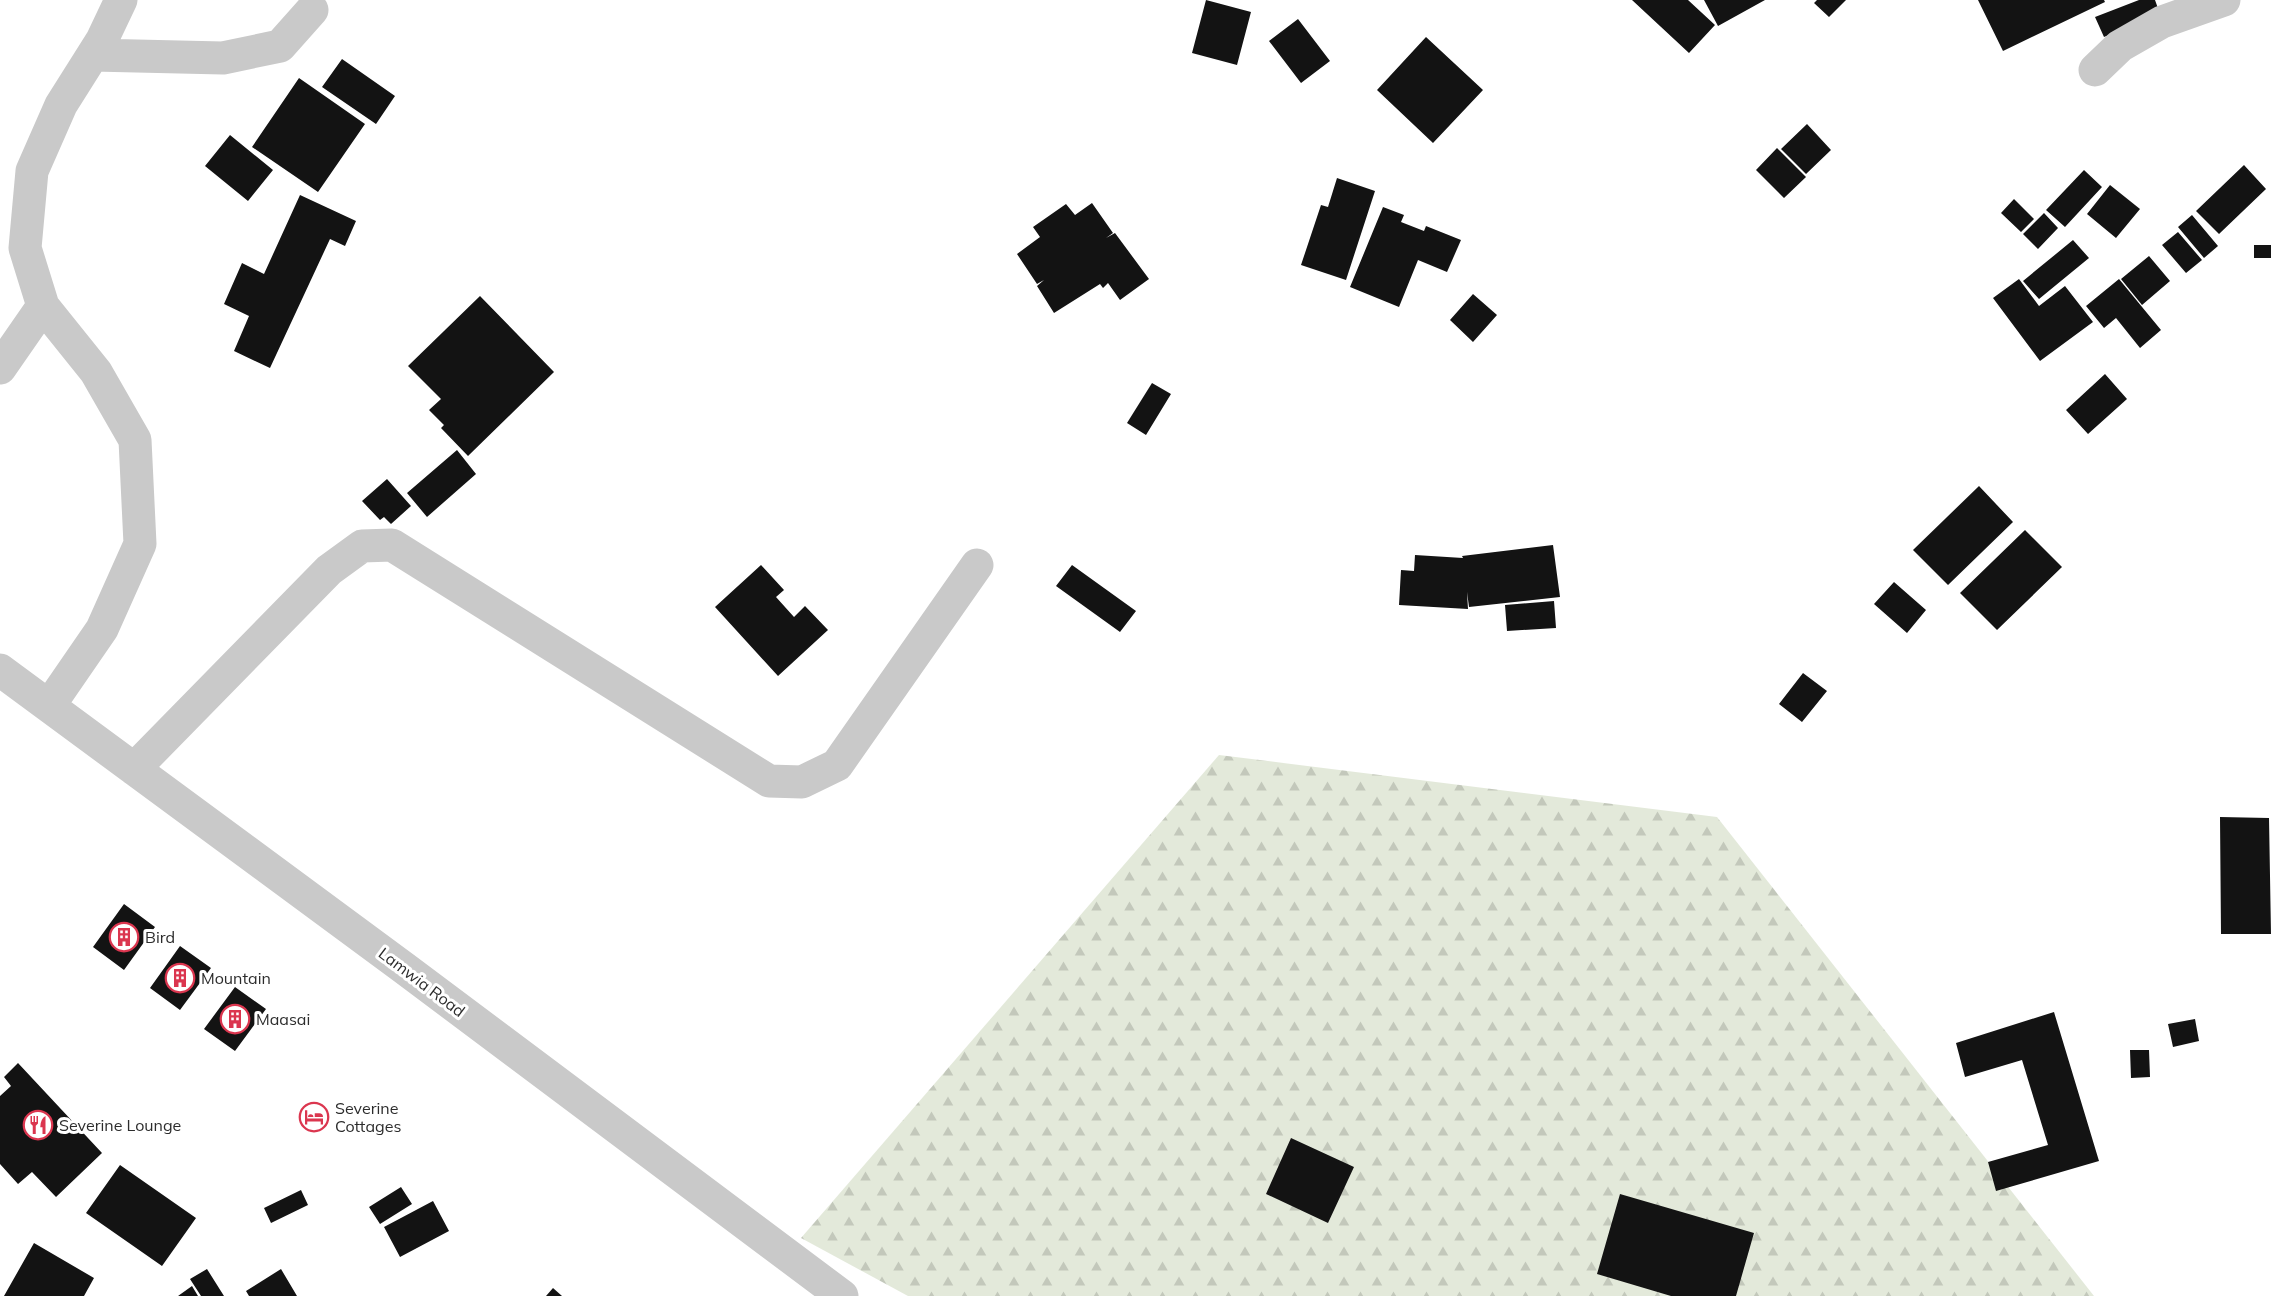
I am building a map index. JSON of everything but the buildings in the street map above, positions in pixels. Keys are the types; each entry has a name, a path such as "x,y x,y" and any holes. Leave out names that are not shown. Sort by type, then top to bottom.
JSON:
{"street":[{"path":"49,706 102,629 140,544 135,440 96,372 43,306 25,248 32,171 61,105 93,55 121,0"},
{"path":"2095,70 2120,46 2162,22 2224,0"},
{"path":"93,55 223,58 280,46 312,10"},
{"path":"0,368 43,306"},
{"path":"134,769 330,570 362,546 392,544 769,781 802,782 837,765 977,565"},
{"name":"Lamwia Road","path":"0,670 404,968 842,1296"}],"green space":[{"path":"1219,755 1717,817 2094,1296 908,1296 801,1238"}],"place":[{"name":"Bird","path":"124,937"},
{"name":"Mountain","path":"180,978"},
{"name":"Maasai","path":"235,1019"},
{"name":"Severine Cottages","path":"314,1117"},
{"name":"Severine Lounge","path":"38,1125"}]}
